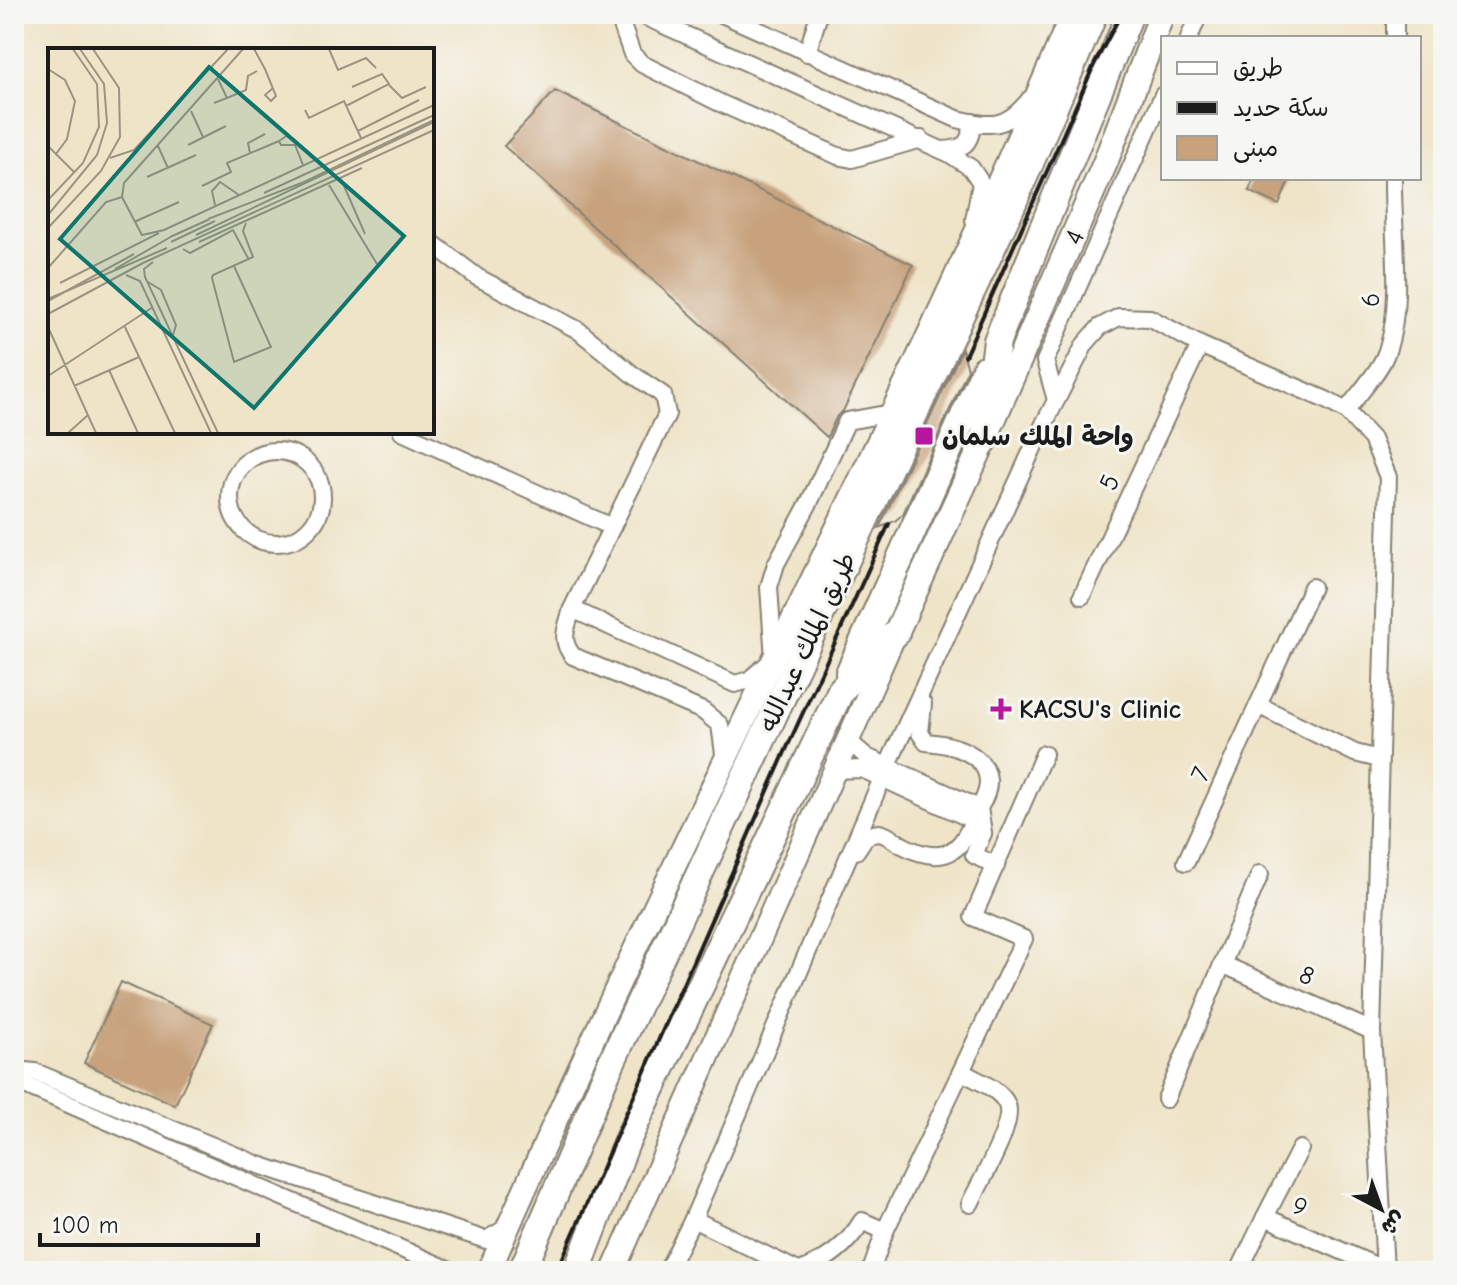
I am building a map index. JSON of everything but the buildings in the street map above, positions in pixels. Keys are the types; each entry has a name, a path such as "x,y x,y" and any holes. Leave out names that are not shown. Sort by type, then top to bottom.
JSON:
{"highway":[{"name":"طريق الملك عبدالله","path":"522,1271 607,1072 1006,219 1094,14"},
{"path":"841,690 997,341 1130,14"},
{"path":"984,441 997,341"},
{"name":"طريق الملك عبدالله","path":"577,1271 626,1143 841,690 896,633"}],"main road":[{"path":"489,1271 970,245 1072,14"},
{"path":"613,1271 847,740 984,441 1105,163 1162,14"}],"street":[{"path":"618,14 632,54 642,64 838,156 852,159 921,139"},
{"path":"639,14 921,139 971,168 981,183 970,245"},
{"path":"722,14 957,119 990,126 1008,121 1021,111 1041,86"},
{"path":"807,53 819,14"},
{"path":"1190,36 1199,14"},
{"path":"1395,14 1395,36"},
{"name":"4","path":"1056,400 1045,361 1161,100"},
{"path":"942,150 957,149 965,144 971,137 973,122"},
{"name":"6","path":"1346,411 1385,357 1393,329 1393,180"},
{"path":"434,245 477,277 578,330 663,395 667,414 572,609 563,637 566,648 573,656 703,711 720,725 725,763"},
{"path":"667,1271 693,1219 885,773 1056,400 1085,344 1100,327 1119,317 1150,318 1200,345 1346,411 1372,439 1388,477 1372,1031 1385,1271"},
{"name":"5","path":"1082,596 1200,345"},
{"path":"572,609 735,684 749,680 774,659 769,587 776,564 809,503 847,421 891,413"},
{"path":"406,434 612,527"},
{"path":"271,451 299,457 318,478 322,493 318,516 306,531 289,541 269,543 256,539 237,522 231,511 229,498 235,474 257,455 271,451"},
{"name":"7","path":"1186,862 1312,587"},
{"path":"928,679 920,733 926,742 945,743 967,751 979,760 990,782 978,821 974,855 996,866"},
{"path":"1258,705 1355,753 1379,759"},
{"path":"847,740 885,773 978,821"},
{"path":"871,1271 885,1231 1024,939 973,917 1044,754"},
{"path":"834,770 862,769 885,773"},
{"path":"840,876 866,836 882,833 921,855 939,856 959,846 978,821"},
{"path":"1166,1099 1260,874"},
{"name":"8","path":"1222,964 1372,1031"},
{"path":"14,1072 35,1072 256,1164 486,1240 508,1227"},
{"path":"14,1072 27,1086 452,1271"},
{"path":"962,1072 998,1093 1008,1106 1008,1123 970,1204"},
{"name":"9","path":"1300,1149 1265,1217 1385,1271"},
{"path":"1239,1271 1265,1217"},
{"path":"693,1219 799,1271 823,1262 852,1236 862,1221 885,1231"}],"railway":[{"path":"965,356 1094,65 1121,14"},
{"path":"557,1271 785,752 889,524"}],"place":[{"name":"واحة الملك سلمان","path":"924,436"},
{"name":"KACSU's Clinic","path":"1001,709"}]}
